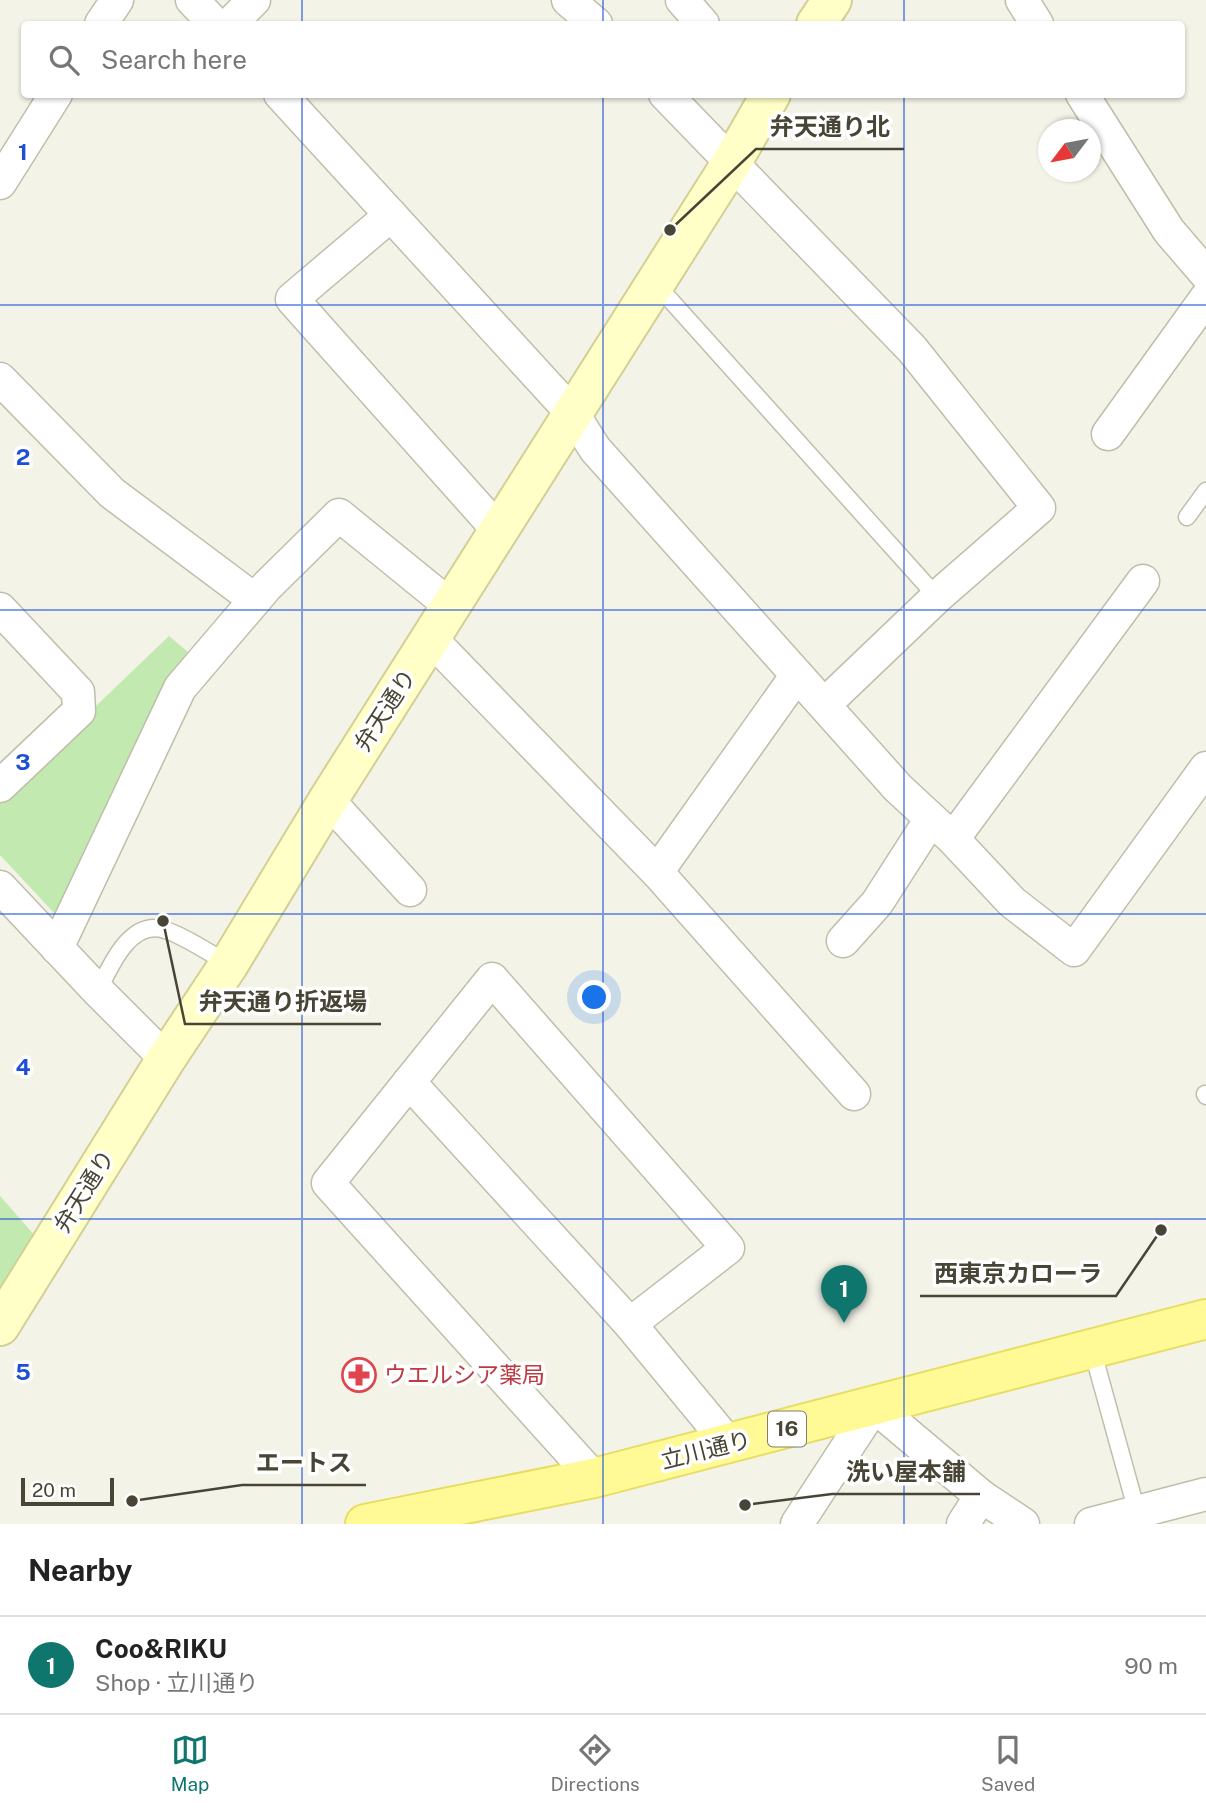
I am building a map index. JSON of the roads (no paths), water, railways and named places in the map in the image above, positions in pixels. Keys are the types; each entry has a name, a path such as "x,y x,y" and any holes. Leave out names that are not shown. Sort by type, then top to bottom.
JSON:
{"main road":[{"name":"立川通り","path":"365,1524 594,1478 1206,1320"}],"street":[{"path":"103,21 117,0"},
{"path":"192,0 212,21"},
{"path":"233,21 254,0"},
{"path":"568,0 592,21"},
{"path":"682,0 701,21"},
{"path":"818,21 832,0"},
{"path":"1022,0 1035,21"},
{"path":"0,183 53,98"},
{"path":"284,98 573,414 594,449 898,788 942,829 1012,902 1074,950 1206,768"},
{"path":"669,98 912,349 1039,508 937,597 825,704"},
{"name":"弁天通り","path":"0,1326 166,1059 229,964 328,800 656,284 732,162 767,98"},
{"path":"1085,98 1168,231 1202,260"},
{"path":"391,215 292,299 499,531"},
{"path":"1108,434 1206,298"},
{"path":"0,379 113,493 255,600"},
{"path":"57,948 180,688 255,600 339,514 452,607"},
{"path":"843,941 942,829 1143,581"},
{"path":"0,609 78,692 79,711 0,786"},
{"path":"431,639 657,872 854,1094"},
{"path":"657,872 797,675"},
{"path":"328,800 410,890"},
{"path":"0,887 98,992 166,1059"},
{"path":"594,1478 328,1182 492,979 728,1248 630,1324"},
{"path":"409,1082 630,1324 729,1444"},
{"path":"797,1524 874,1406 981,1496 1023,1524"},
{"path":"1091,1524 1206,1494"},
{"path":"963,1524 981,1496"}],"lane":[{"path":"656,284 937,597"},
{"path":"1187,517 1206,491"},
{"path":"98,992 111,964 125,944 142,930 163,929 229,964"},
{"path":"1092,1349 1137,1512"}],"place":[{"name":"弁天通り北","path":"670,230"},
{"name":"弁天通り折返場","path":"163,921"},
{"name":"西東京カローラ","path":"1161,1230"},
{"name":"Coo&RIKU","path":"844,1323"},
{"name":"ウエルシア薬局","path":"359,1375"},
{"name":"エートス","path":"132,1501"},
{"name":"洗い屋本舗","path":"745,1505"}]}
